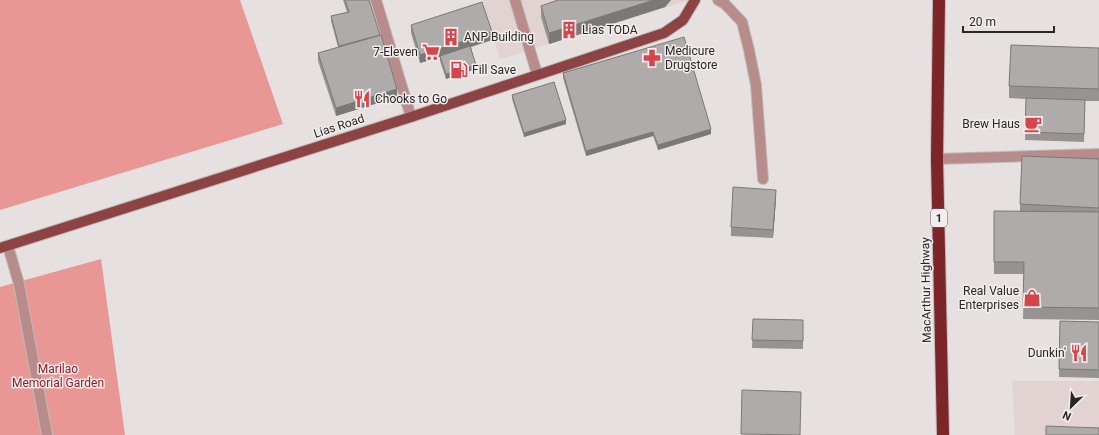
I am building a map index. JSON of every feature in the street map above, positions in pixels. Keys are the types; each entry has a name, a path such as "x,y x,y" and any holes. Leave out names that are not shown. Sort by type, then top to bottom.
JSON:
{"highway":[{"name":"MacArthur Highway","path":"939,0 938,159 944,435"}],"main road":[{"name":"Lias Road","path":"4,247 411,117 664,33 675,27 683,20 695,0"}],"street":[{"path":"376,0 411,117"},
{"path":"515,0 537,74"},
{"path":"718,0 726,4 742,22 750,50 756,85 763,179"},
{"path":"938,159 1099,154"},
{"path":"4,247 19,284 47,435"}],"shaded area":[{"path":"482,0 690,0 500,59"},
{"path":"1012,381 1099,381 1099,435 1015,435"}],"green space":[{"path":"0,0 240,0 283,124 0,210"},
{"name":"Marilao Memorial Garden","path":"101,259 125,435 0,435 0,287"}],"building":[{"path":"345,0 369,0 380,35 339,46 331,16 349,12"},
{"path":"558,0 654,0 549,33 541,6"},
{"name":"ANP Building","path":"482,2 492,32 420,55 411,25"},
{"path":"381,35 397,89 336,108 318,53"},
{"path":"684,37 711,129 658,145 653,132 586,151 563,73"},
{"path":"1011,45 1099,48 1099,89 1009,86"},
{"path":"470,46 476,65 446,74 440,56"},
{"path":"554,82 566,120 524,133 512,95"},
{"path":"1026,98 1085,100 1084,134 1025,132"},
{"path":"1022,156 1099,159 1099,208 1020,204"},
{"path":"733,187 776,190 773,230 731,227"},
{"path":"994,211 1099,212 1099,308 1023,307 1024,262 994,262"},
{"path":"753,319 803,320 803,341 752,340"},
{"name":"Dunkin'","path":"1060,321 1099,322 1099,370 1059,369"},
{"path":"742,390 801,392 800,435 741,434"},
{"path":"1046,426 1099,428 1099,435 1046,435"}],"place":[{"name":"Lias TODA","path":"569,30"},
{"name":"ANP Building","path":"451,37"},
{"name":"7-Eleven","path":"431,52"},
{"name":"Medicure Drugstore","path":"652,58"},
{"name":"Fill Save","path":"459,70"},
{"name":"Chooks to Go","path":"362,99"},
{"name":"Brew Haus","path":"1033,124"},
{"name":"Real Value Enterprises","path":"1032,298"},
{"name":"Dunkin'","path":"1079,353"}]}
